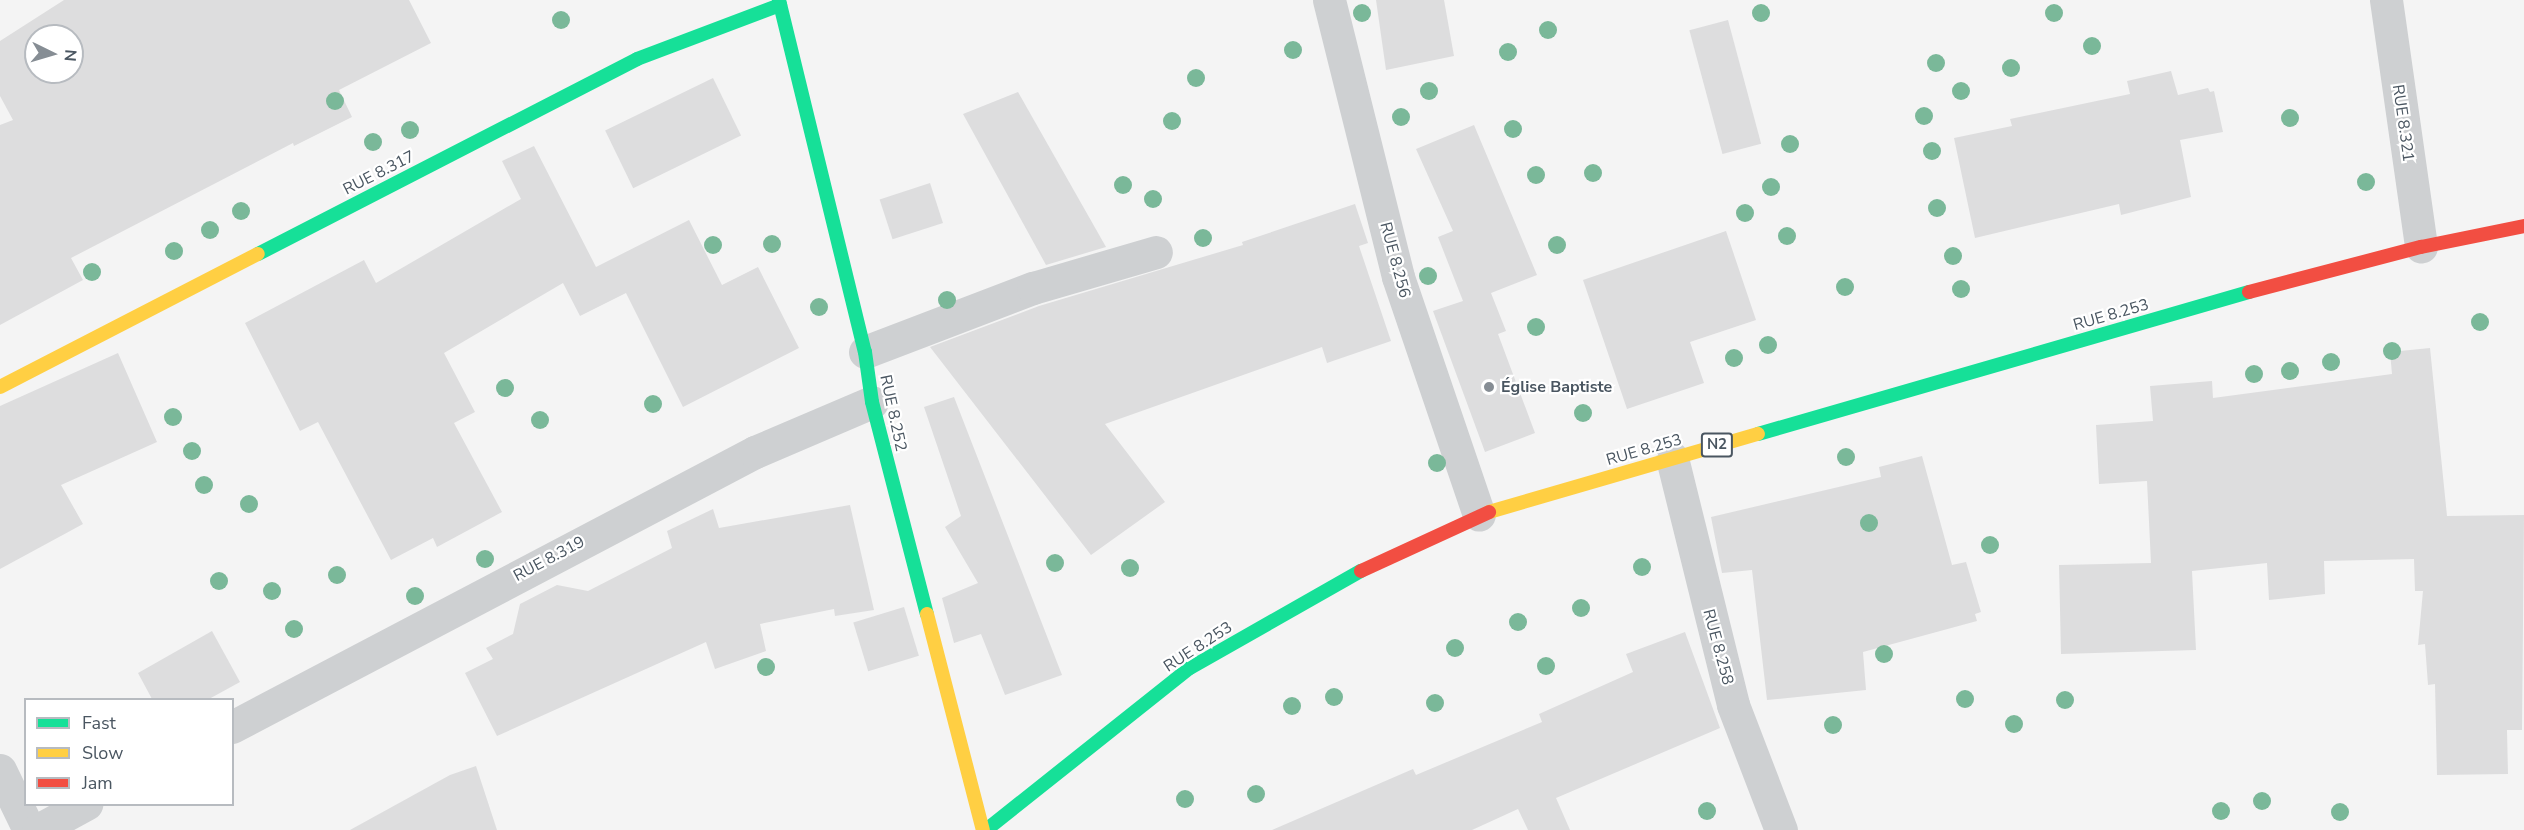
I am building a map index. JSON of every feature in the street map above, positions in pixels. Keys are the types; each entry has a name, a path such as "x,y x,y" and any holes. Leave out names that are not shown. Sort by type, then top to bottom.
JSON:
{"main road":[{"name":"RUE 8.252","path":"780,2 865,352 872,402 984,830"},
{"name":"RUE 8.317","path":"0,387 637,59 780,2"},
{"name":"RUE 8.253","path":"984,830 1190,668 1346,578 1479,515 1672,458 2421,246 2524,226"}],"street":[{"name":"RUE 8.256","path":"1329,0 1398,277 1479,515"},
{"name":"RUE 8.321","path":"2386,0 2421,246"},
{"path":"865,352 1033,288 1156,252"},
{"name":"RUE 8.319","path":"234,726 744,457 872,402"},
{"name":"RUE 8.258","path":"1672,458 1733,705 1781,830"},
{"path":"0,770 29,830"},
{"path":"38,830 82,806"}],"building":[{"path":"64,0 409,0 431,43 339,90 352,117 294,146 293,143 71,258 83,280 0,325 0,125 13,120 0,96 0,41 24,26 24,84 84,84 84,24 27,24"},
{"path":"1376,0 1444,0 1454,56 1386,70"},
{"path":"1728,20 1761,144 1722,154 1689,30"},
{"path":"2171,71 2178,95 2208,88 2210,92 2214,91 2223,132 2180,140 2191,197 2121,215 2119,204 1975,238 1954,138 2012,126 2010,119 2130,94 2127,81"},
{"path":"713,78 741,136 633,188 605,131"},
{"path":"1018,92 1106,247 1046,265 963,114"},
{"path":"1474,125 1537,275 1491,293 1506,331 1498,334 1535,433 1485,452 1433,311 1463,301 1438,237 1453,231 1416,149"},
{"path":"534,146 596,267 689,220 722,285 758,267 799,348 683,407 626,293 580,316 563,283 444,353 475,412 454,423 502,512 437,547 433,538 391,560 318,422 300,431 245,323 364,260 376,283 521,199 502,161"},
{"path":"930,183 943,223 893,239 880,199"},
{"path":"1355,204 1368,243 1359,246 1391,341 1327,363 1322,347 1105,424 1165,502 1091,555 930,347 1039,306 1243,245 1242,242"},
{"path":"1726,231 1756,320 1690,342 1704,383 1627,409 1583,280"},
{"path":"2430,348 2447,516 2524,515 2522,730 2507,730 2508,774 2437,775 2435,684 2428,685 2425,644 2418,645 2423,591 2415,591 2414,559 2324,561 2325,594 2269,600 2267,563 2192,571 2196,650 2061,654 2059,565 2151,563 2147,481 2099,484 2096,425 2153,421 2150,386 2212,381 2213,398 2392,374 2390,352"},
{"path":"118,353 157,442 61,485 83,524 0,569 0,406"},
{"path":"954,397 1062,675 1005,695 981,634 954,643 942,598 978,583 945,527 961,516 924,407"},
{"path":"1922,456 1952,565 1966,562 1981,612 1975,614 1977,621 1863,652 1866,690 1767,700 1752,570 1722,573 1711,517 1881,477 1879,467"},
{"path":"850,505 874,610 835,616 834,609 760,624 766,651 715,669 706,642 497,736 465,673 493,659 486,648 513,634 520,604 557,585 588,591 672,548 667,531 713,509 719,528"},
{"path":"904,607 919,656 868,671 853,622"},
{"path":"212,631 240,682 211,698 151,698 138,673"},
{"path":"1685,632 1720,728 1556,798 1570,830 1528,830 1518,809 1472,830 1272,830 1413,769 1416,775 1542,722 1539,714 1633,672 1626,654"},
{"path":"476,766 497,830 350,830 450,775"}],"traffic: fast":[{"path":"779,0 865,352 872,402 927,614"},
{"path":"258,254 637,59 780,5"},
{"path":"1758,434 2249,292"},
{"path":"986,830 1190,668 1361,571"}],"traffic: slow":[{"path":"0,387 258,254"},
{"path":"1489,512 1758,434"},
{"path":"927,614 983,830"}],"traffic: jam":[{"path":"2249,292 2421,247 2524,226"},
{"path":"1361,571 1489,512"}],"place":[{"name":"Église Baptiste","path":"1489,387"}]}
